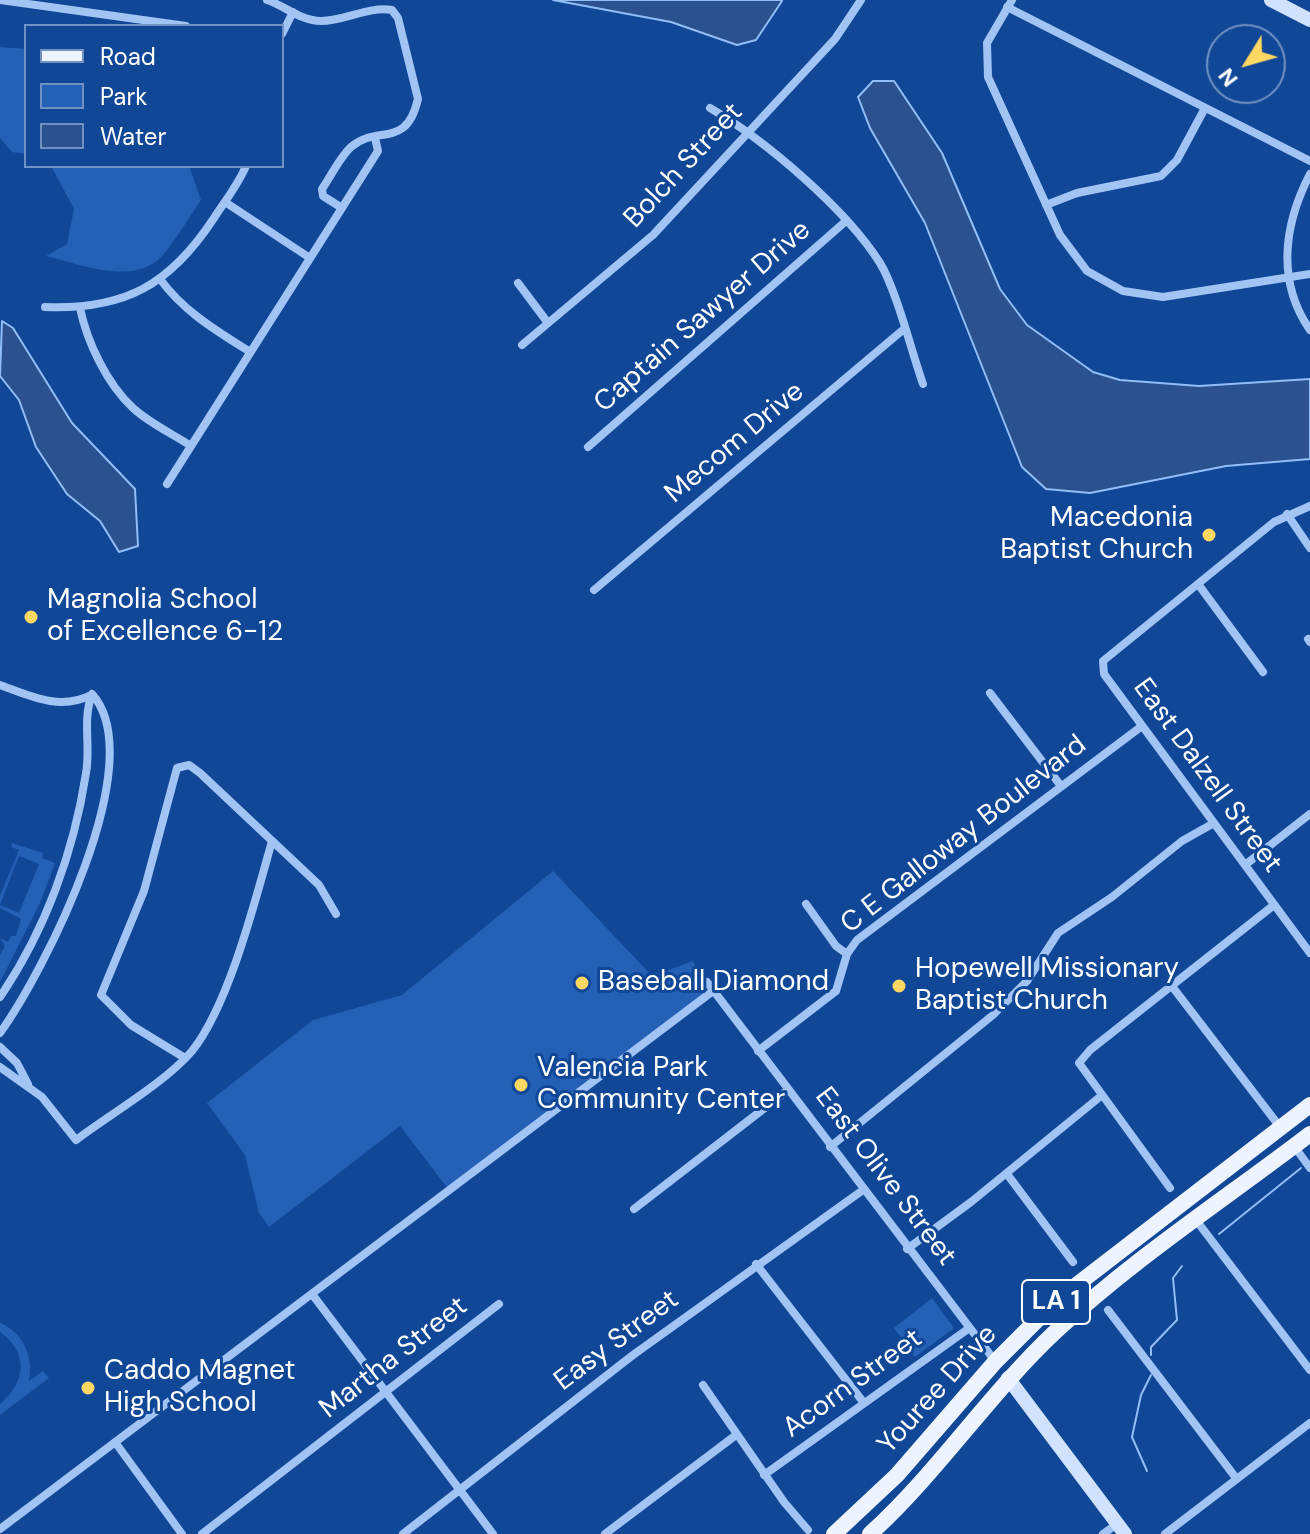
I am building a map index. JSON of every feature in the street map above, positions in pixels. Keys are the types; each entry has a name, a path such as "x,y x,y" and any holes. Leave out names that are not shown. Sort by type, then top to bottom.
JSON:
{"main road":[{"name":"Youree Drive","path":"834,1534 897,1475 995,1362 1090,1273 1310,1105"},
{"name":"Youree Drive","path":"870,1534 937,1465 1008,1378 1084,1307 1310,1134"},
{"path":"995,1362 1008,1378"}],"street":[{"path":"0,0 172,24"},
{"path":"267,0 322,21 381,8 392,10 398,18 418,99 410,122 400,130 352,146 322,189 323,196 342,208"},
{"name":"Bolch Street","path":"522,345 653,235 835,39 861,0"},
{"path":"1271,0 1310,20"},
{"path":"1310,161 1010,4 987,43 987,71 1060,235 1080,265 1102,281 1123,291 1153,297 1182,296 1310,274"},
{"path":"284,30 293,12"},
{"path":"710,108 748,130 846,221 881,265 923,384"},
{"path":"1046,205 1077,193 1161,176 1177,160 1205,108"},
{"path":"167,484 378,151 375,138"},
{"path":"45,307 80,308 147,289 196,246 245,168"},
{"path":"1310,174 1289,230 1288,277 1300,313 1310,330"},
{"path":"225,202 310,258"},
{"name":"Captain Sawyer Drive","path":"588,447 846,221"},
{"path":"160,279 191,313 250,352"},
{"path":"518,283 548,323"},
{"path":"80,308 85,331 117,389 134,409 191,446"},
{"name":"Mecom Drive","path":"594,590 904,329"},
{"path":"1263,672 1198,584 1287,514 1310,506"},
{"path":"1287,514 1310,548"},
{"name":"East Dalzell Street","path":"1198,584 1103,661 1104,674 1310,953"},
{"path":"0,685 52,702 80,701 92,694"},
{"path":"990,693 1061,786"},
{"path":"0,997 45,915 72,839 87,771 85,713 92,694"},
{"path":"0,1033 55,940 91,847 101,807 109,742 102,705 92,694"},
{"name":"C E Galloway Boulevard","path":"758,1051 831,996 839,987 847,954 857,940 1142,726"},
{"path":"185,1058 131,1025 101,995 141,900 172,778 180,765 189,765 200,773 325,891 336,914"},
{"path":"1245,865 1310,814"},
{"path":"830,1147 993,1015 1027,981 1058,933 1112,897 1182,841 1214,823"},
{"path":"0,1067 28,1084 47,1102 76,1140 185,1058 201,1036 232,968 272,841"},
{"path":"806,904 836,946 847,954"},
{"path":"1170,1188 1079,1063 1090,1050 1274,905"},
{"name":"East Olive Street","path":"707,982 995,1362"},
{"path":"1171,985 1281,1128"},
{"path":"0,1529 713,991"},
{"path":"0,1047 17,1063 28,1084"},
{"path":"634,1209 788,1090"},
{"path":"907,1249 1007,1174 1101,1096"},
{"path":"1294,1146 1310,1168"},
{"path":"1007,1174 1073,1262"},
{"name":"Easy Street","path":"403,1534 633,1355 863,1190"},
{"path":"1196,1220 1310,1370"},
{"path":"756,1264 864,1403"},
{"path":"314,1292 493,1534"},
{"name":"Martha Street","path":"202,1534 499,1304"},
{"path":"1108,1310 1236,1478"},
{"name":"Acorn Street","path":"764,1475 968,1329"},
{"path":"1008,1378 1121,1529 1103,1534"},
{"path":"703,1385 764,1475 808,1530"},
{"path":"1165,1534 1310,1423"},
{"path":"605,1534 736,1435"},
{"path":"115,1442 182,1534"}],"green space":[{"path":"0,47 24,49 24,154 12,152 0,138"},
{"path":"52,168 190,168 201,200 161,257 150,266 121,272 46,256 67,244 74,209"},
{"path":"12,843 43,853 42,858 55,863 40,903 0,982 0,955 5,946 0,938 8,942 11,936 16,936 21,919 0,908 0,905 0,896 19,850 11,847","holes":["19,856 39,864 19,913 0,905"]},
{"path":"553,871 652,976 693,961 708,995 449,1190 400,1126 269,1227 259,1213 245,1155 207,1103 313,1020 402,995"},
{"path":"932,1298 954,1328 915,1357 894,1328"},
{"path":"0,1323 15,1332 25,1346 30,1363 29,1381 43,1371 49,1378 0,1415 0,1404 15,1386 21,1368 16,1349 0,1332"}],"water":[{"path":"553,0 782,1 756,40 737,45 671,22"},
{"path":"873,81 894,81 942,153 1000,289 1027,325 1093,372 1120,380 1199,386 1310,379 1310,459 1226,466 1090,493 1046,489 1022,467 925,223 870,128 858,97"},
{"path":"2,321 13,328 72,423 135,489 138,546 119,552 100,521 67,494 36,447 19,400 0,376"}],"waterway":[{"path":"1219,1234 1301,1168"},
{"path":"1151,1355 1151,1347 1177,1320 1173,1278 1182,1266"},
{"path":"1147,1471 1132,1437 1141,1395 1151,1375"}],"place":[{"name":"Macedonia Baptist Church","path":"1209,535"},
{"name":"Magnolia School of Excellence 6-12","path":"31,617"},
{"name":"Baseball Diamond","path":"582,983"},
{"name":"Hopewell Missionary Baptist Church","path":"899,986"},
{"name":"Valencia Park Community Center","path":"521,1085"},
{"name":"Caddo Magnet High School","path":"88,1388"}]}
